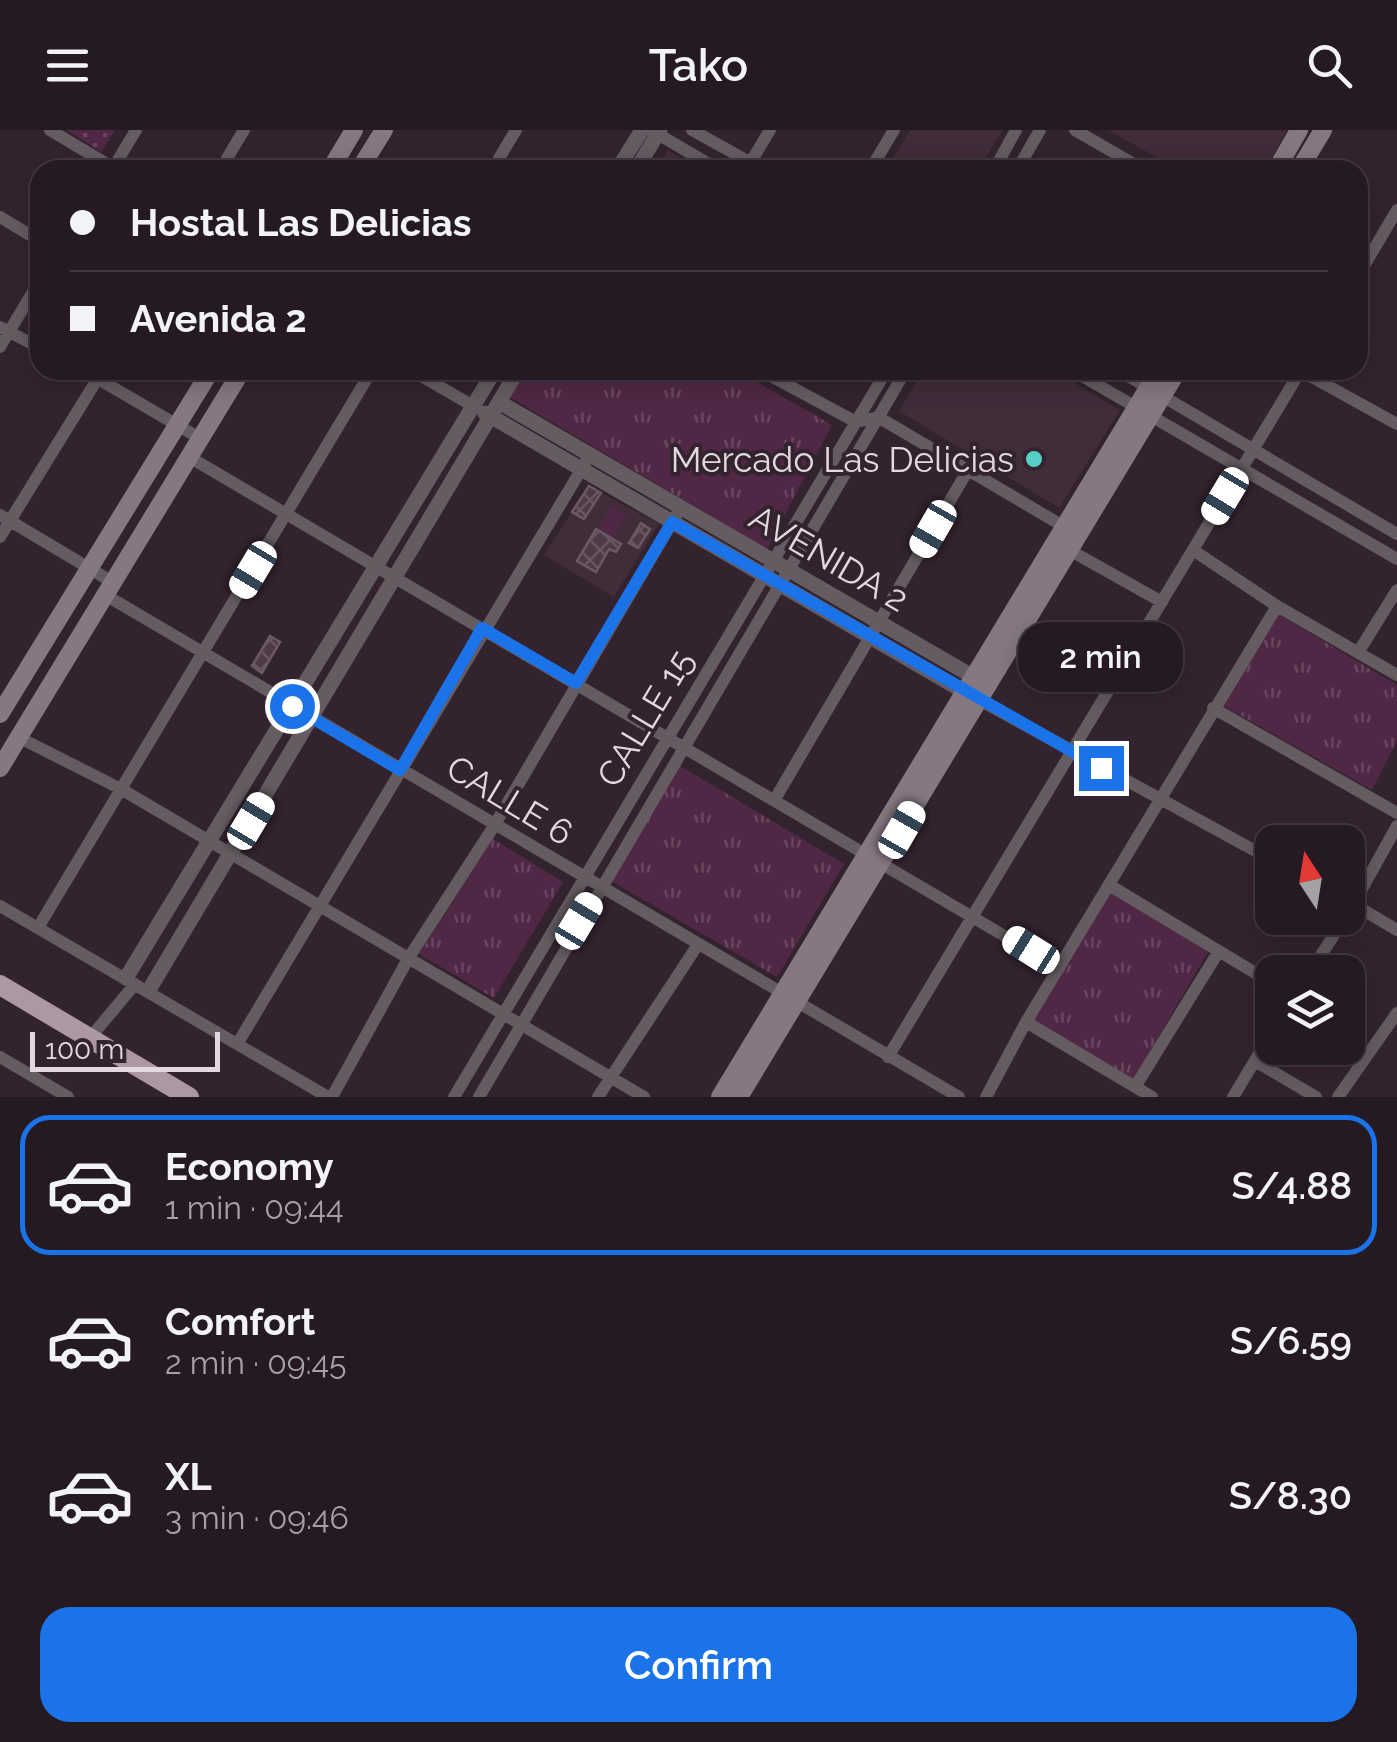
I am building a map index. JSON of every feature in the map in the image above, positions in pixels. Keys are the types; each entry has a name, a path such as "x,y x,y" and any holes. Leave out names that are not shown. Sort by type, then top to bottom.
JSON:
{"highway":[{"path":"0,985 190,1097"}],"main road":[{"path":"336,160 354,130"},
{"path":"1282,160 1300,130"},
{"path":"1305,160 1323,130"},
{"path":"365,160 376,134"},
{"path":"1,711 205,380"},
{"path":"0,768 236,380"},
{"path":"1156,391 1158,380"},
{"path":"720,1097 787,999 875,857 1062,539 1156,391 1168,380"},
{"path":"739,1097 787,999"}],"street":[{"path":"50,130 99,160"},
{"path":"119,160 136,130"},
{"path":"226,160 244,130"},
{"path":"498,160 516,130"},
{"path":"692,130 740,160"},
{"path":"752,160 770,130"},
{"path":"876,160 894,130"},
{"path":"1000,160 1016,130"},
{"path":"1022,160 1040,130"},
{"path":"1075,130 1124,160"},
{"path":"626,160 653,131"},
{"path":"640,160 653,131"},
{"path":"653,131 702,160"},
{"path":"1368,259 1397,210"},
{"path":"0,217 30,235"},
{"path":"0,347 4,330 30,294"},
{"path":"4,330 30,343"},
{"path":"0,538 5,518 96,380"},
{"path":"109,380 201,440"},
{"path":"39,926 366,380"},
{"path":"428,380 473,406"},
{"path":"137,984 208,844 488,380"},
{"path":"90,1038 137,984 230,855 512,380"},
{"path":"778,380 856,422 878,417 968,470 1062,539 1162,602"},
{"name":"CALLE 15","path":"454,1097 582,878 670,738 763,574 780,564 881,380"},
{"path":"478,1097 778,583 780,564 900,380"},
{"path":"1089,380 1397,559"},
{"path":"1136,380 1397,534"},
{"path":"888,1057 1295,380"},
{"path":"1319,380 1397,424"},
{"name":"AVENIDA 2","path":"473,406 495,409 677,514 780,564 880,622 972,689 1071,753 1255,851"},
{"path":"191,458 1059,968"},
{"path":"239,1041 482,628 586,462"},
{"path":"776,799 968,470"},
{"path":"0,906 330,1097 408,959 494,826 677,514"},
{"name":"AVENIDA 2","path":"677,514 778,583 871,638 972,689"},
{"name":"CALLE 6","path":"5,518 88,568 110,590 203,653 959,1097"},
{"path":"1193,550 1277,606 1397,676"},
{"path":"1358,651 1397,590"},
{"path":"986,1097 1026,1022 1277,606"},
{"path":"1213,708 1397,813"},
{"path":"1,711 24,731 208,844 644,1097"},
{"path":"1365,880 1397,826"},
{"path":"1109,886 1255,973"},
{"path":"1365,916 1397,930"},
{"path":"598,1097 697,946"},
{"path":"1135,1087 1218,951"},
{"path":"1338,1097 1397,1013"},
{"path":"1026,1022 1152,1097"},
{"path":"0,1056 68,1097"},
{"path":"1233,1097 1255,1061"},
{"path":"1262,1065 1316,1097"}],"shaded area":[{"path":"910,130 1003,130 984,160 892,160"},
{"path":"1108,130 1287,130 1270,160 1161,160"},
{"path":"668,150 684,160 662,160"},
{"name":"Mercado Las Delicias","path":"917,380 1070,380 1120,410 1059,508 899,411"},
{"path":"589,486 659,524 614,597 544,555"}],"green space":[{"path":"67,130 115,130 101,152"},
{"path":"514,380 753,380 832,425 767,549 506,395"},
{"path":"612,506 626,515 613,538 598,529"},
{"path":"1278,614 1397,685 1397,741 1372,790 1222,705"},
{"path":"677,764 844,864 777,977 608,879"},
{"path":"493,839 563,882 494,998 419,954"},
{"path":"1110,891 1208,952 1133,1080 1032,1020"}],"building":[{"path":"589,486 601,493 584,519 572,512"},
{"path":"641,523 650,529 638,548 629,543"},
{"path":"596,529 621,544 616,552 609,549 596,572 577,561"},
{"path":"270,636 280,642 262,673 252,666"}],"place":[{"name":"Mercado Las Delicias","path":"1034,459"}],"route":[{"path":"292,706 400,770 482,628 576,683 672,522 1101,768"}]}
